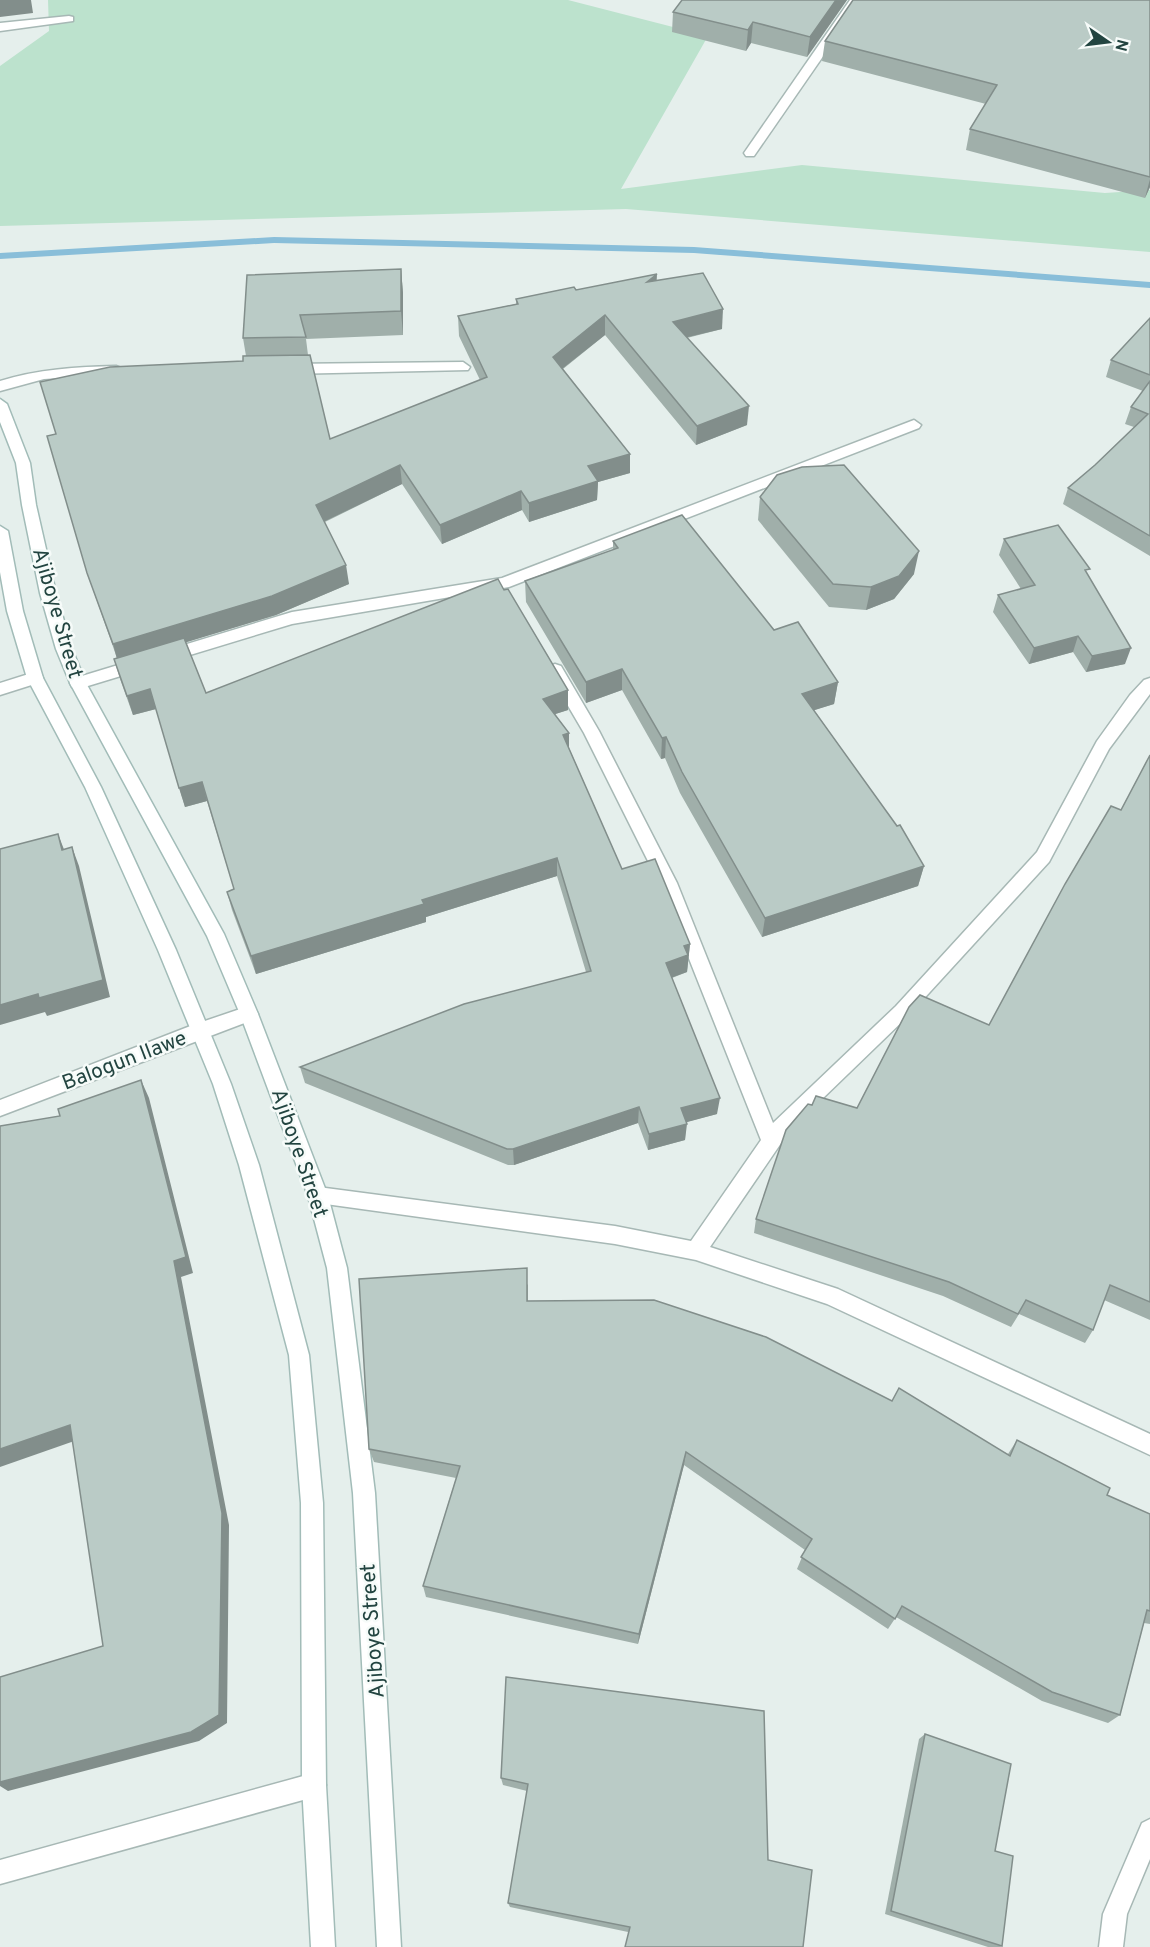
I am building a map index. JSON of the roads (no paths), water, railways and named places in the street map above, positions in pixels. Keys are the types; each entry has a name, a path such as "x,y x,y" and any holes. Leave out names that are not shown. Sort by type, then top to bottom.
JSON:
{"street":[{"path":"750,153 856,0"},
{"path":"0,27 69,19"},
{"path":"276,369 463,367"},
{"path":"0,386 54,371 136,370"},
{"name":"Ajiboye Street","path":"0,434 1,408"},
{"name":"Ajiboye Street","path":"1,408 22,463 48,593 64,649 78,683 215,934 249,1014 318,1196 337,1268 364,1493 389,1947"},
{"path":"78,683 292,618 504,583 914,425"},
{"name":"Ajiboye Street","path":"0,531 15,610 35,678 98,798 167,950 222,1084 249,1165 299,1355 312,1503 314,1785 323,1947"},
{"path":"504,583 515,603"},
{"path":"544,652 591,731 668,883 771,1141"},
{"path":"0,689 35,678"},
{"path":"696,1251 783,1124 902,1011 1043,857 1103,745 1150,684"},
{"name":"Balogun Ilawe","path":"0,1108 249,1014"},
{"path":"318,1196 615,1235 696,1251 831,1296 1150,1445"},
{"path":"0,1872 314,1785"},
{"path":"1111,1947 1115,1914 1150,1830"}],"waterway":[{"path":"0,256 274,240 694,250 1150,285"}]}
